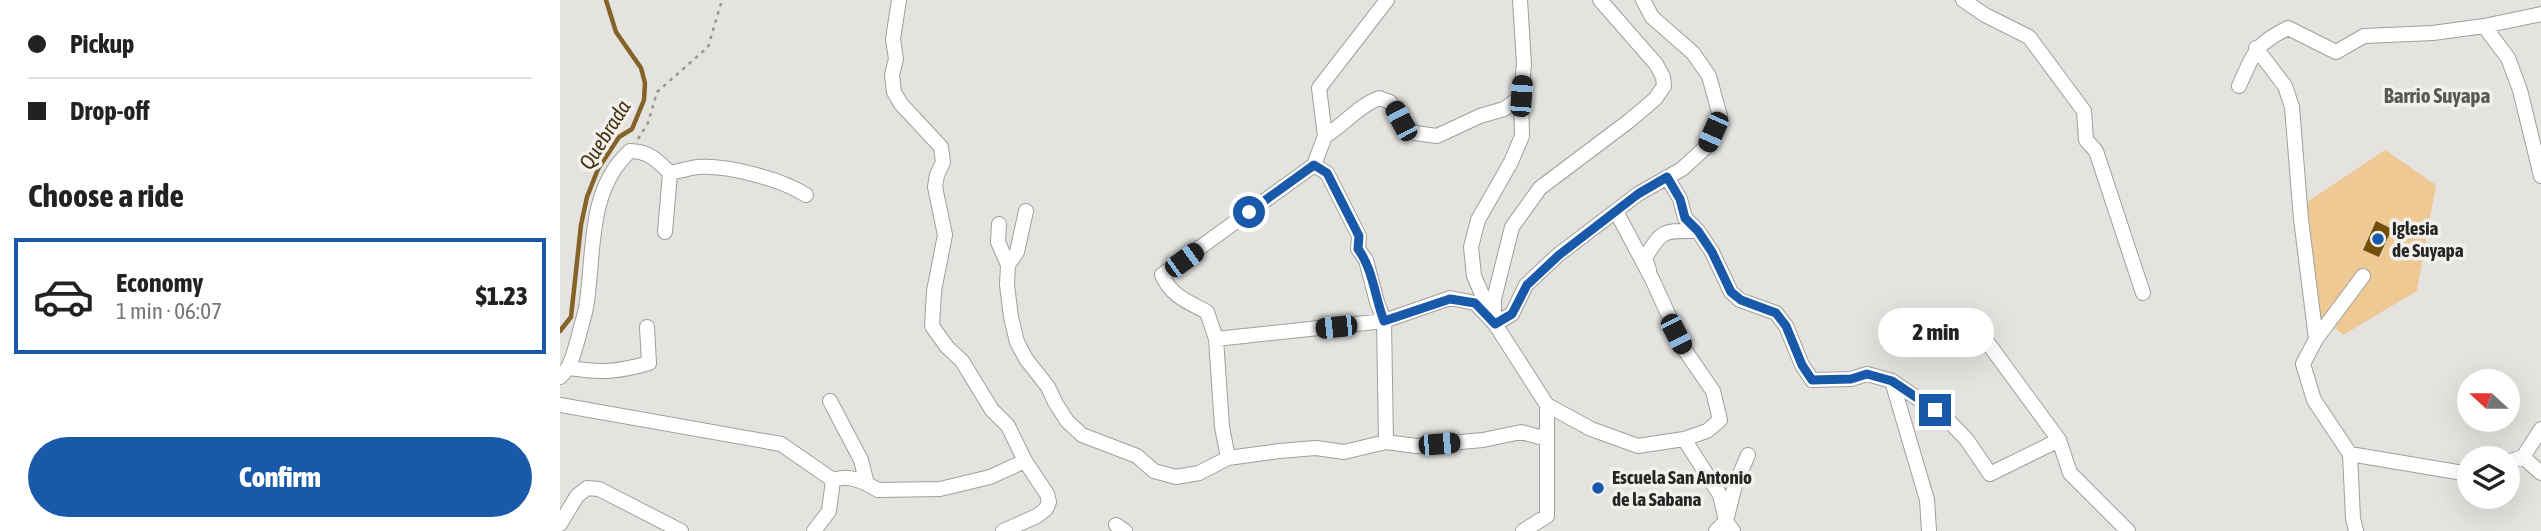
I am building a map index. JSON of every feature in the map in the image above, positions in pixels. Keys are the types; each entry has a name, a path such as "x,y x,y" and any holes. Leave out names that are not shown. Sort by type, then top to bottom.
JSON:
{"street":[{"path":"899,0 893,38 896,59 892,75 894,92 901,104 941,147 943,162 935,187 945,235 934,291 932,326 962,361 992,410 1008,426 1049,502 1046,509 1037,516 1003,531"},
{"path":"1228,458 1222,427 1216,339 1207,312 1181,299 1166,284 1162,275 1314,165 1325,136 1320,88 1387,0"},
{"path":"1520,0 1524,64 1521,96 1522,136 1511,162 1478,220 1471,247 1474,276 1495,324 1547,405 1591,429 1638,446 1684,439 1707,431 1720,420 1713,391 1684,349 1645,258 1657,238 1669,231 1698,231"},
{"path":"1495,324 1494,299 1512,227 1540,188 1629,121 1655,99 1664,86 1663,77 1656,64 1600,0"},
{"path":"1495,324 1512,314 1527,285 1542,270 1638,194 1682,169 1706,147 1720,116 1709,76 1693,52 1652,18 1643,0"},
{"path":"1963,0 1985,15 2029,37 2084,111 2085,140 2096,151 2143,293"},
{"path":"2239,86 2256,48 2288,28 2336,52 2364,36 2433,33 2541,14"},
{"path":"2483,26 2508,58 2541,176"},
{"path":"2256,48 2286,86 2292,107 2301,219 2316,339"},
{"path":"1325,136 1369,102 1379,98 1390,102 1401,121 1415,133 1437,136 1480,116 1504,109 1521,96"},
{"path":"647,327 649,363 601,373 565,372 586,310 594,220 606,186 619,162 630,151 640,151 653,156 670,173 665,232"},
{"path":"1314,165 1327,173 1359,236 1358,249 1366,260 1384,321 1386,442"},
{"path":"670,173 700,167 753,174 790,184 806,195"},
{"path":"1667,177 1680,199 1685,218 1712,252 1731,292 1741,300 1776,313 1786,326 1802,365 1812,380 1839,380 1867,374 1892,381 1946,418 1967,440 1990,474 2060,440"},
{"path":"1008,265 1017,252 1026,211"},
{"path":"1616,211 1653,279"},
{"path":"999,224 998,242 1008,265 1009,306 1017,342 1026,359 1048,387 1067,421 1082,435 1137,456 1154,471 1176,477 1199,473 1228,458 1316,448 1344,452 1386,442 1416,446 1483,440 1521,432 1547,439"},
{"path":"2356,531 2350,454 2314,400 2303,364 2316,339 2363,276"},
{"path":"1216,339 1384,321 1450,299 1475,303 1495,324"},
{"path":"1982,335 2060,440 2070,473 2128,531"},
{"path":"1892,381 1927,500 1929,531"},
{"path":"830,401 861,460 867,484"},
{"path":"560,405 781,444 834,480"},
{"path":"1523,531 1547,516 1547,405"},
{"path":"2520,458 2541,429"},
{"path":"1684,439 1720,495 1725,528"},
{"path":"2350,454 2457,472"},
{"path":"1725,528 1735,485 1748,455"},
{"path":"2523,457 2541,473"},
{"path":"834,480 841,477 855,479 878,490 940,489 990,477 1025,461"},
{"path":"814,531 830,511 834,480"},
{"path":"560,524 577,496 587,488 599,489 681,531"}],"path":[{"path":"630,151 648,123 657,92 708,47 722,0"}],"shaded area":[{"path":"2385,150 2436,185 2417,291 2343,335 2320,315 2307,202","holes":["2376,221 2392,229 2380,257 2363,249"]}],"building":[{"name":"Iglesia de Suyapa","path":"2376,221 2392,229 2379,257 2363,250"}],"waterway":[{"name":"Quebrada","path":"560,331 571,317 581,225 587,197 598,169 619,137 632,129 644,100 645,83 641,68 616,32 606,0"}],"place":[{"name":"Iglesia de Suyapa","path":"2378,239"},
{"name":"Escuela San Antonio de la Sabana","path":"1598,488"}],"district":[{"name":"Barrio Suyapa","path":"2437,96"}],"route":[{"path":"1249,212 1314,165 1327,173 1359,236 1358,249 1366,260 1384,321 1450,299 1475,303 1495,324 1512,314 1527,285 1559,255 1638,194 1667,177 1680,199 1685,218 1712,252 1731,292 1741,300 1776,313 1786,326 1802,365 1812,380 1851,379 1867,374 1892,381 1935,410"}]}
